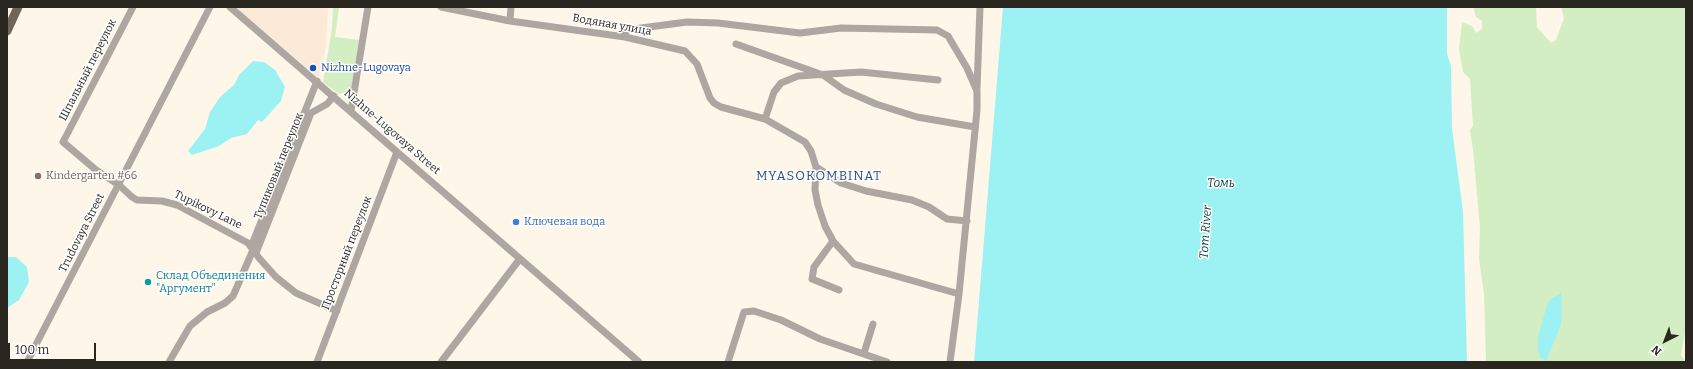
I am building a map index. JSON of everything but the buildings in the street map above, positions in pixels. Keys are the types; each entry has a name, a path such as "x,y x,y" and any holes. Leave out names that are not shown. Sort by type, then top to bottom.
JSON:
{"main road":[{"path":"7,31 18,7"}],"street":[{"name":"Шпальный переулок","path":"63,142 133,7"},
{"name":"Trudovaya Street","path":"27,362 210,7"},
{"name":"Nizhne-Lugovaya Street","path":"230,7 317,81 519,260 639,362"},
{"path":"351,111 368,7"},
{"name":"Водяная улица","path":"441,7 510,21 625,36 685,51 697,64 710,98 714,104 765,119"},
{"path":"510,21 511,7"},
{"path":"950,362 967,221 975,128 980,7"},
{"path":"625,36 626,30 687,22 718,23 800,33 841,28 937,30 948,36 968,68 977,91"},
{"path":"736,44 823,75 844,90 876,104 917,117 975,128"},
{"path":"938,80 861,72 798,76 780,83 774,92 765,119 805,142 811,151 816,167 815,190 818,205 833,241 858,266 926,283 959,294"},
{"name":"Тупиковый переулок","path":"254,250 317,81"},
{"name":"Тупиковый переулок","path":"254,250 311,113 328,104 334,96"},
{"name":"Tupikovy Lane","path":"63,142 96,170 119,185 137,200 162,201 177,205 234,234 254,250 276,277 296,293 337,311"},
{"name":"Просторный переулок","path":"317,362 397,152"},
{"path":"816,167 841,183 866,191 912,200 929,207 947,219 967,221"},
{"path":"833,241 814,267 812,279 839,290"},
{"path":"169,362 190,326 207,312 225,303 233,296 254,250"},
{"path":"441,362 519,260"},
{"path":"728,362 744,312 754,311 781,320 820,339 887,362"},
{"path":"864,353 874,324"}],"shaded area":[{"path":"235,7 328,7 326,47 318,78"}],"green space":[{"path":"333,7 339,7 335,37 359,40 351,91 339,94 323,82 332,28"},
{"path":"1473,7 1536,7 1537,27 1551,43 1556,40 1564,18 1561,7 1686,7 1686,327 1681,355 1686,362 1486,362 1484,294 1479,259 1480,228 1470,130 1473,126 1470,79 1463,72 1459,49 1462,22 1472,26 1476,33 1482,29 1482,21 1476,17"}],"water":[{"name":"Томь","path":"1003,7 1447,7 1447,54 1451,66 1452,128 1463,212 1467,362 974,362"},
{"path":"253,61 264,62 275,70 285,87 281,101 262,122 258,120 247,134 231,138 219,146 192,155 188,151 205,129 210,112 220,97 234,85 239,75"},
{"path":"8,257 16,257 27,267 29,282 19,300 7,308"},
{"path":"1561,293 1561,325 1546,361 1540,357 1538,337 1547,305 1551,299"}],"place":[{"name":"Nizhne-Lugovaya","path":"313,68"},
{"name":"Kindergarten #66","path":"38,176"},
{"name":"Ключевая вода","path":"516,222"},
{"name":"Склад Объединения \"Аргумент\"","path":"148,282"}],"district":[{"name":"MYASOKOMBINAT","path":"819,176"}],"water label":[{"name":"Tom River","path":"1206,232"}]}
